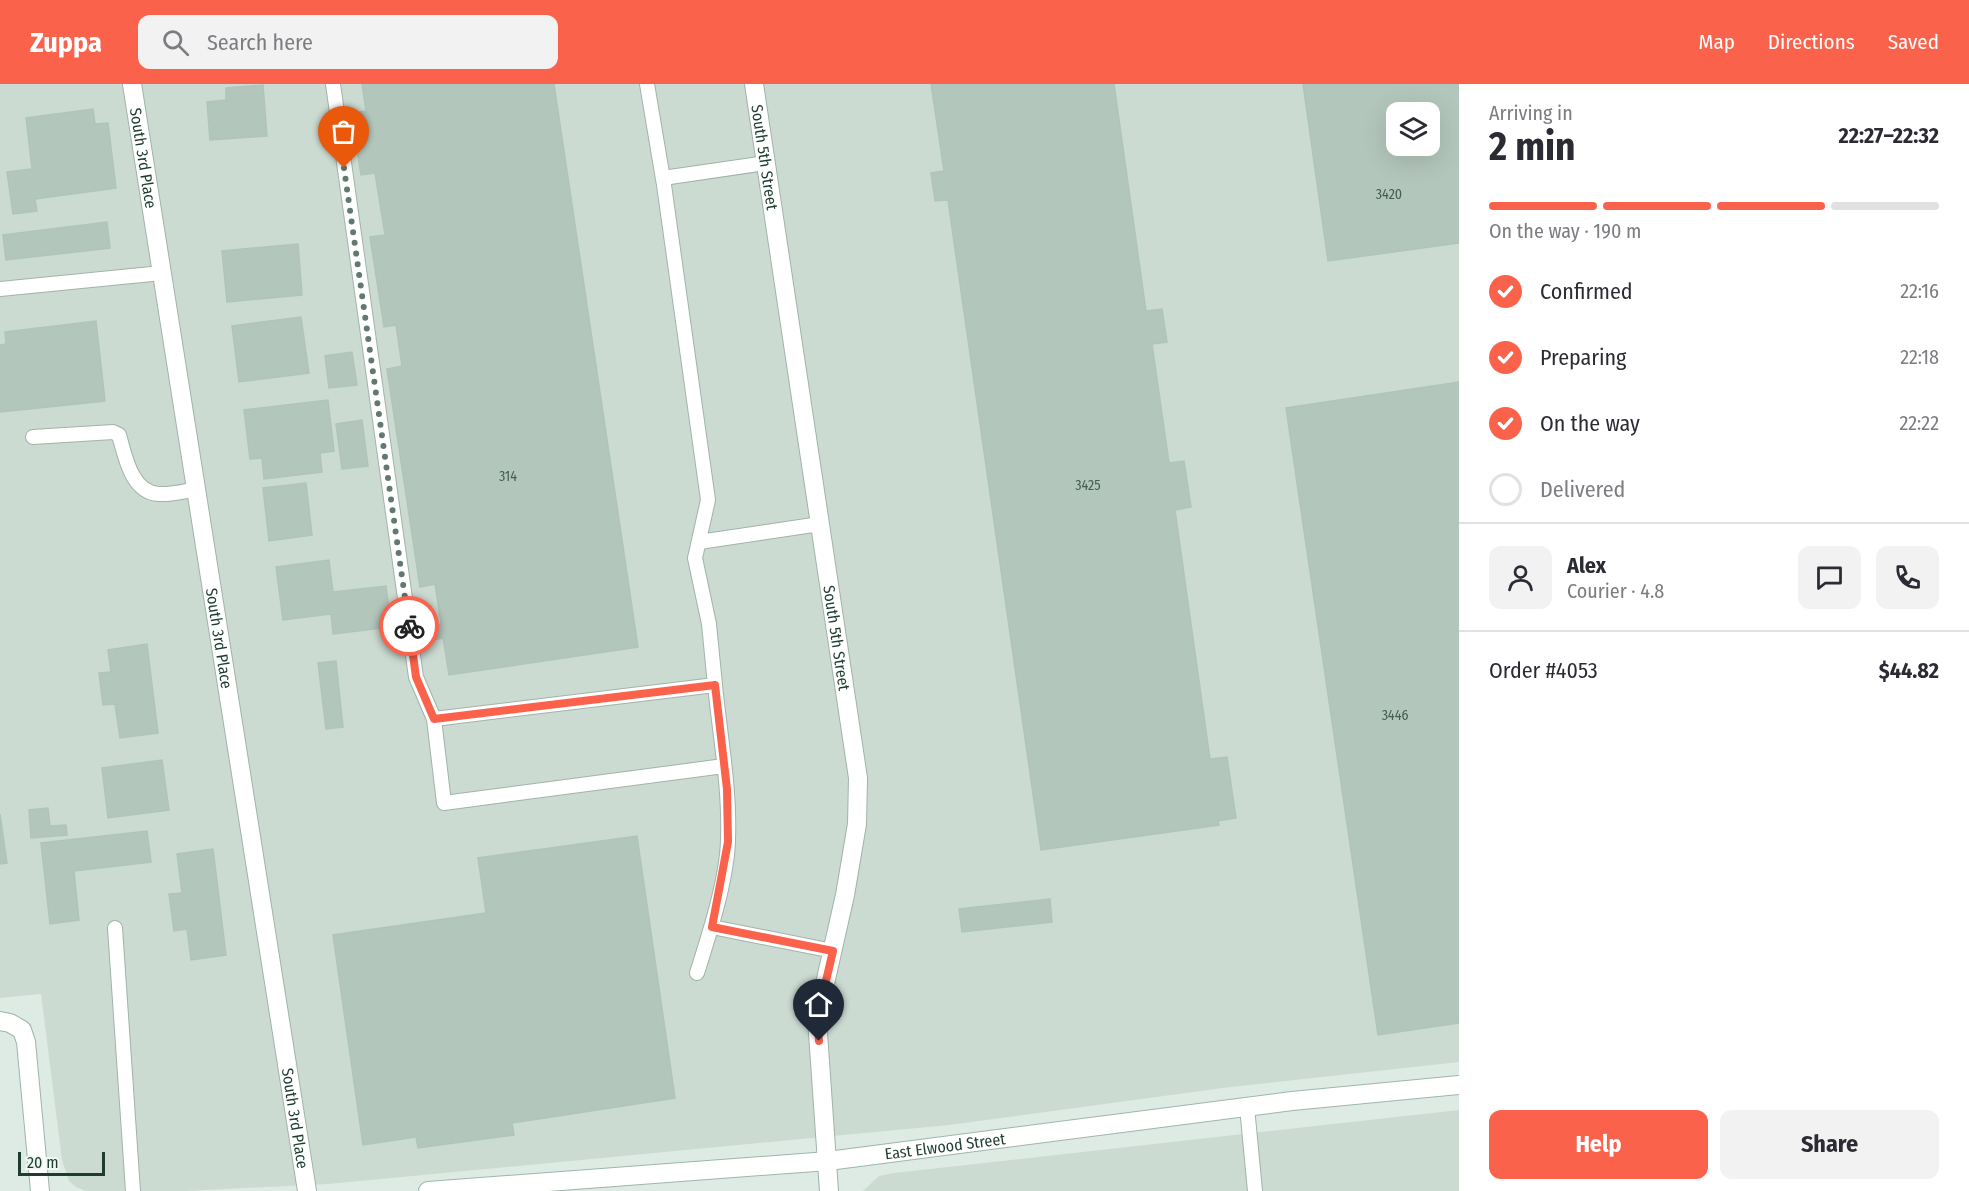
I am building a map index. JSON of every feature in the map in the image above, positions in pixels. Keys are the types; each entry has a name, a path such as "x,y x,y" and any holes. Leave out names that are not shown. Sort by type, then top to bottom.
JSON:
{"street":[{"name":"South 3rd Place","path":"132,84 307,1191"},
{"name":"South 5th Street","path":"754,84 858,778 857,824 833,951 817,1019 829,1191"},
{"path":"0,1021 10,1023 22,1030 26,1042 40,1191"},
{"name":"East Elwood Street","path":"428,1191 828,1161 1247,1107 1459,1085"}],"lane":[{"path":"333,84 416,677 434,719 444,803 724,766"},
{"path":"646,84 663,178 708,500 695,558 709,624 724,766 728,842 712,927 697,974"},
{"path":"663,178 766,163"},
{"path":"0,289 162,273"},
{"path":"33,436 113,432 119,435 129,470 140,485 157,495 196,489"},
{"path":"699,542 820,524"},
{"path":"434,719 715,685"},
{"path":"712,927 833,951"},
{"path":"115,928 133,1191"},
{"path":"1247,1107 1255,1191"}],"shaded area":[{"path":"0,84 1459,84 1459,1062 1223,1088 949,1125 328,1184 187,1191 86,1191 69,1181 62,1160 41,994 0,998"},
{"path":"1459,1110 1459,1191 863,1191 879,1176 894,1173"}],"building":[{"path":"362,84 554,84 638,647 449,675 443,638 426,641 424,626 441,624 435,584 420,587 387,369 402,366 396,325 384,327 370,237 385,235 375,173 361,175 354,131 353,113 366,111"},
{"path":"931,84 1114,84 1146,311 1162,309 1167,342 1152,344 1169,463 1184,461 1191,507 1175,510 1210,759 1227,757 1236,818 1218,821 1219,825 1041,850 948,200 935,201 931,173 944,171"},
{"path":"1303,84 1459,84 1459,243 1328,261"},
{"path":"263,85 267,136 210,140 207,102 226,100 226,88"},
{"path":"93,109 95,124 108,123 116,188 35,199 37,211 13,214 7,172 32,169 26,118"},
{"path":"107,222 110,248 6,260 3,235"},
{"path":"298,244 302,295 227,302 222,251"},
{"path":"301,317 309,373 239,382 232,326"},
{"path":"96,321 105,401 0,412 0,345 6,344 5,332"},
{"path":"352,352 357,385 329,388 325,356"},
{"path":"1459,382 1459,1023 1378,1035 1286,408"},
{"path":"328,400 334,451 320,453 322,472 264,479 262,458 250,459 244,410"},
{"path":"362,420 368,466 342,469 336,424"},
{"path":"306,483 312,535 269,541 263,488"},
{"path":"329,560 333,592 386,586 391,627 333,634 331,614 283,620 276,567"},
{"path":"147,644 158,733 120,738 115,704 103,705 99,673 111,672 108,650"},
{"path":"336,661 343,727 326,729 318,663"},
{"path":"162,760 169,810 108,818 102,768"},
{"path":"48,808 50,826 66,825 67,835 31,838 29,810"},
{"path":"0,814 7,863 0,864"},
{"path":"147,831 151,862 74,871 79,920 50,924 41,843"},
{"path":"637,836 675,1098 512,1123 514,1135 418,1148 416,1137 363,1145 333,935 486,913 478,858"},
{"path":"213,849 226,955 191,960 187,929 174,931 169,894 182,893 177,854"},
{"path":"1050,899 1052,922 962,932 959,909"}],"way so far":[{"path":"344,168 374,364 409,626"}],"route":[{"path":"409,626 416,677 434,719 715,685 727,789 728,842 712,927 833,951 817,1019 819,1041"}]}
